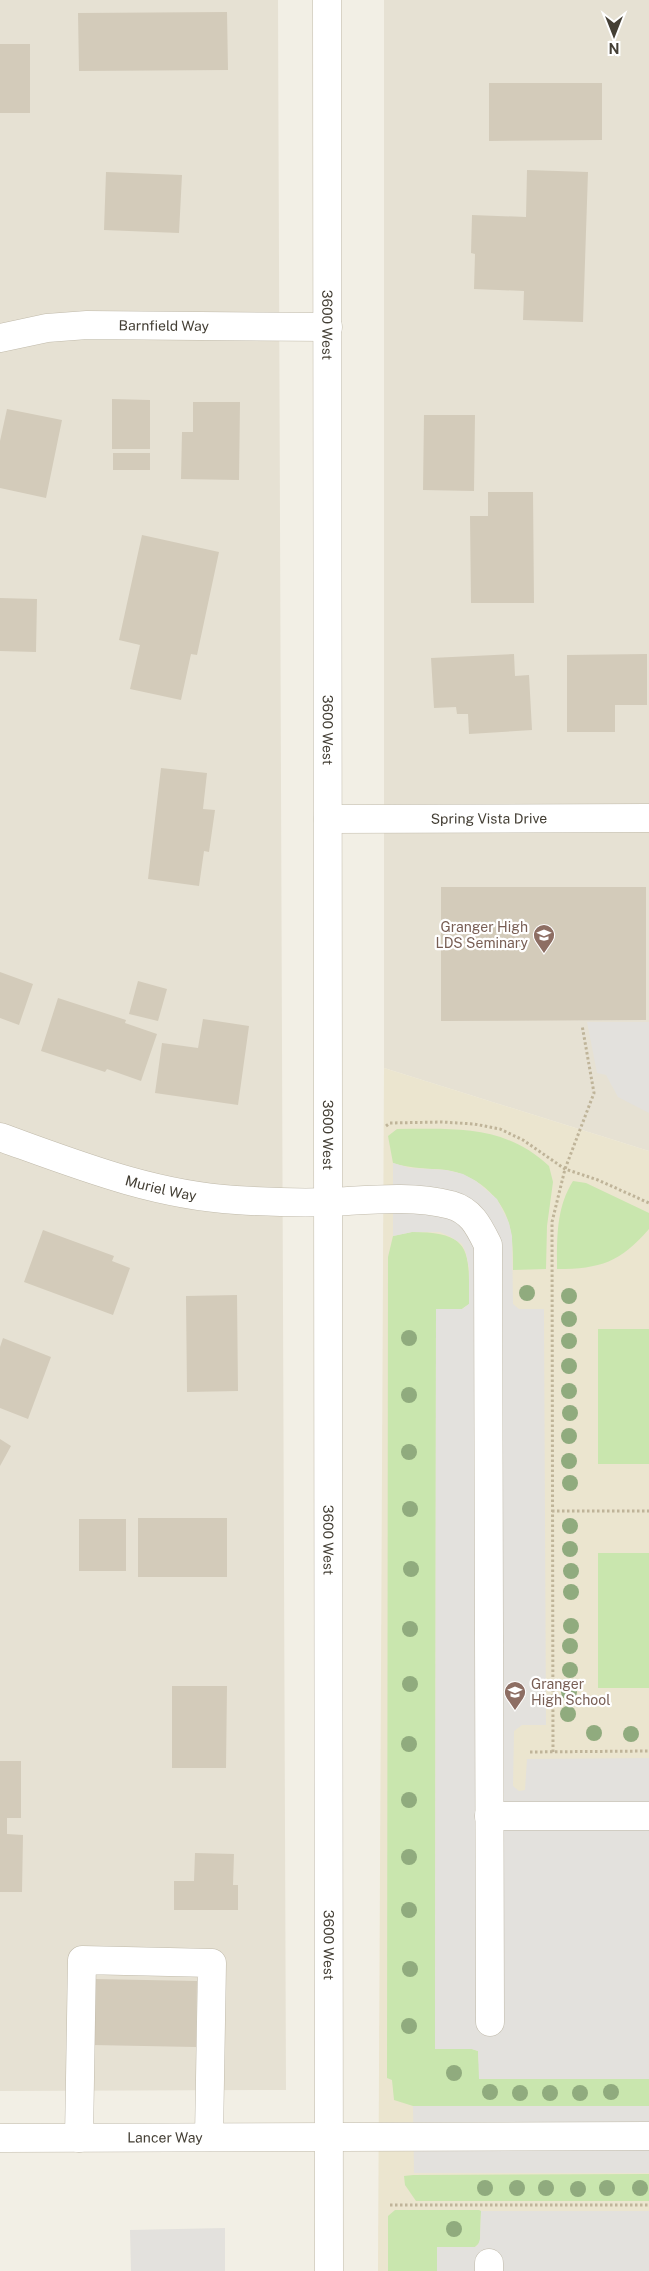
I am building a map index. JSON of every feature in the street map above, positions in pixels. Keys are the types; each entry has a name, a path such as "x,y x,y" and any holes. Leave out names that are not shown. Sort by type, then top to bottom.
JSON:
{"street":[{"name":"3600 West","path":"328,0 329,2271"},
{"name":"Barnfield Way","path":"0,338 47,328 87,325 328,327"},
{"name":"Spring Vista Drive","path":"328,819 649,818"},
{"name":"Muriel Way","path":"0,1136 124,1181 161,1191 237,1200 328,1202 410,1198 453,1206 475,1219 488,1245 490,2022"},
{"path":"489,1816 649,1816"},
{"path":"79,2138 82,1960 212,1963 209,2137"},
{"name":"Lancer Way","path":"0,2138 649,2136"}],"path":[{"path":"553,1752 552,1231 565,1169 594,1093 582,1025"},
{"path":"386,1126 396,1123 442,1122 474,1124 500,1129 524,1140 565,1169 598,1180 649,1204"},
{"path":"552,1511 649,1511"},
{"path":"530,1752 649,1751"},
{"path":"390,2205 649,2205"}],"shaded area":[{"path":"0,0 278,0 286,2090 0,2091"},
{"path":"384,0 649,0 649,1151 384,1068"},
{"path":"587,1022 649,1022 649,1113 618,1097 606,1075 597,1073"},
{"name":"Granger High School","path":"384,1068 649,1151 649,2271 378,2271"},
{"path":"393,1163 410,1168 446,1170 463,1174 476,1181 497,1199 509,1223 512,1236 513,1304 519,1309 544,1309 546,1725 522,1725 514,1731 513,1786 519,1791 525,1790 527,1759 649,1758 649,2079 479,2079 478,2051 472,2049 435,2049 436,1309 462,1309 469,1304 469,1268 462,1244 440,1232 412,1232 393,1236"},
{"path":"413,2106 649,2106 649,2173 414,2173"},
{"path":"481,2211 649,2211 649,2271 437,2271 437,2247 475,2247 478,2245"},
{"path":"225,2228 225,2271 131,2271 130,2230"}],"green space":[{"path":"397,1129 458,1130 496,1136 514,1142 532,1152 549,1166 553,1182 547,1226 546,1269 513,1270 511,1235 505,1214 493,1196 476,1181 456,1172 393,1163 388,1136"},
{"path":"573,1181 586,1183 649,1213 649,1229 629,1249 609,1261 586,1267 557,1269 560,1213 567,1191"},
{"path":"412,1232 447,1236 457,1241 463,1248 467,1258 469,1271 469,1304 462,1309 436,1309 435,2049 472,2049 478,2051 480,2079 649,2079 649,2106 413,2106 394,2100 392,2080 387,2078 388,1257 393,1236"},
{"path":"598,1329 649,1329 649,1464 598,1464"},
{"path":"598,1553 649,1553 649,1688 598,1688"},
{"path":"649,2174 649,2201 416,2201 405,2185 404,2176 413,2175"},
{"path":"395,2210 479,2210 481,2211 480,2242 475,2247 438,2247 437,2271 388,2271 388,2216"}],"building":[{"path":"227,12 228,70 79,71 78,13"},
{"path":"0,44 30,44 30,113 0,113"},
{"path":"489,83 602,83 602,140 489,141"},
{"path":"527,170 588,172 583,322 523,320 524,291 474,289 475,254 471,253 472,215 526,217"},
{"path":"106,172 182,175 179,233 104,230"},
{"path":"112,399 150,400 150,449 112,449"},
{"path":"193,402 240,402 239,480 181,479 182,432 193,432"},
{"path":"7,409 62,420 46,498 0,488 0,441"},
{"path":"424,415 475,415 474,491 423,490"},
{"path":"113,453 150,453 150,470 113,470"},
{"path":"488,492 533,492 534,603 471,603 470,516 488,516"},
{"path":"142,535 219,552 197,655 191,654 181,700 130,689 140,645 119,640"},
{"path":"0,598 37,599 36,652 0,651"},
{"path":"514,654 515,676 529,675 532,730 469,734 468,714 457,714 456,707 434,708 431,658"},
{"path":"647,654 647,705 615,705 615,732 567,732 567,655"},
{"path":"161,768 207,773 203,809 215,810 209,852 204,851 199,886 148,879"},
{"name":"Granger High LDS Seminary","path":"441,887 646,887 646,1020 441,1021"},
{"path":"0,972 33,984 19,1025 0,1018"},
{"path":"138,981 167,989 158,1021 129,1014"},
{"path":"58,998 126,1020 125,1023 157,1034 141,1081 107,1069 105,1072 41,1051"},
{"path":"203,1019 249,1026 238,1105 155,1093 162,1043 198,1048"},
{"path":"43,1230 114,1256 112,1261 130,1268 113,1315 24,1282"},
{"path":"237,1295 238,1391 187,1392 186,1296"},
{"path":"3,1338 51,1357 28,1419 0,1408 0,1347"},
{"path":"0,1439 11,1446 0,1466"},
{"path":"138,1518 227,1518 227,1577 138,1577"},
{"path":"79,1519 126,1519 126,1571 79,1571"},
{"path":"172,1686 227,1686 226,1768 172,1768"},
{"path":"0,1761 21,1761 21,1818 7,1818 7,1834 23,1835 22,1892 0,1892"},
{"path":"195,1853 234,1854 233,1885 238,1885 238,1910 174,1910 174,1881 194,1881"},
{"path":"94,1979 197,1981 196,2047 92,2045"}],"place":[{"name":"Granger High LDS Seminary","path":"544,954"},
{"name":"Granger High School","path":"515,1711"}]}
